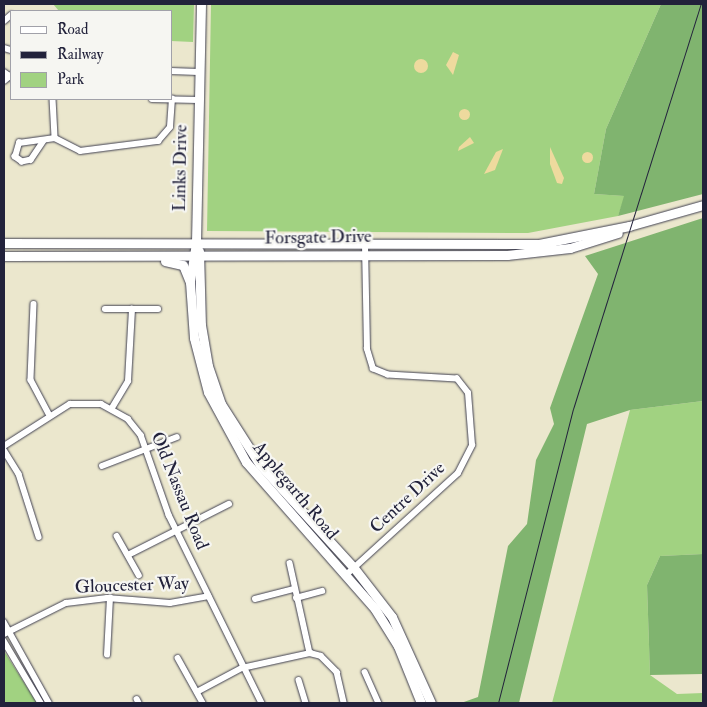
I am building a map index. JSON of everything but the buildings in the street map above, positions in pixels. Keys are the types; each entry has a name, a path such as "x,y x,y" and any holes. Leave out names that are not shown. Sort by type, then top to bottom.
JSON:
{"main road":[{"name":"Links Drive","path":"196,243 200,4"},
{"name":"Forsgate Drive","path":"4,242 196,243 540,253 594,242 629,226 703,205"},
{"name":"Applegarth Road","path":"196,243 201,325 208,366 221,404 260,465 354,568 392,617 431,703"},
{"name":"Forsgate Drive","path":"4,256 198,256 365,249"},
{"name":"Applegarth Road","path":"198,256 190,282 195,345 219,415 246,462 346,574 398,646 421,703"},
{"path":"128,257 178,262 190,282"}],"street":[{"path":"172,71 198,72"},
{"path":"4,81 8,75"},
{"path":"172,99 198,100"},
{"path":"53,100 55,138"},
{"path":"44,142 31,160 22,162 15,156 19,143 44,142 55,138 80,151 152,143 170,127 172,100"},
{"name":"Centre Drive","path":"346,574 458,473 472,445 468,393 457,380 383,374 373,369 367,349 365,249"},
{"path":"34,304 31,380 49,414"},
{"path":"105,309 158,309"},
{"path":"112,408 128,381 132,309"},
{"name":"Old Nassau Road","path":"4,446 49,414 80,402 112,408 134,426 147,451 178,533 242,668 262,703"},
{"path":"102,466 147,451 177,437"},
{"path":"4,450 19,474 39,537"},
{"path":"128,555 178,533 229,504"},
{"path":"117,536 139,575"},
{"path":"290,563 294,589 310,653"},
{"path":"254,599 294,589"},
{"path":"296,598 322,591"},
{"name":"Gloucester Way","path":"6,633 66,603 110,598 170,603 208,596"},
{"path":"107,655 110,598"},
{"path":"4,622 6,633 49,703"},
{"path":"4,641 41,703"},
{"path":"197,692 242,668 310,653 321,656 337,672 344,703"},
{"path":"178,658 203,703"},
{"path":"365,672 379,703"},
{"path":"299,680 306,703"}],"green space":[{"path":"53,4 194,4 193,42 172,41 172,10 58,10"},
{"path":"211,4 661,4 606,129 594,194 625,196 618,216 528,233 207,231"},
{"path":"661,4 703,4 703,194 618,216 624,196 594,194 606,129"},
{"path":"703,218 703,401 630,410 587,424 519,703 461,703 478,697 508,546 527,524 536,460 554,424 550,408 598,274 585,256"},
{"path":"703,401 703,554 660,556 647,585 650,675 677,694 703,693 703,703 552,703 630,410"},
{"path":"703,554 703,674 650,675 647,585 660,556"},
{"path":"4,651 37,703 4,703"}],"sand":[{"path":"453,52 459,55 453,75 446,65"},
{"path":"418,59 424,59 428,66 424,73 418,73 414,69 414,63"},
{"path":"464,108 470,114 464,120 458,114"},
{"path":"470,137 474,143 458,151 459,147"},
{"path":"550,147 564,178 562,184 557,183 550,164"},
{"path":"503,149 495,170 484,174 496,152"},
{"path":"587,151 593,157 587,163 581,157"}],"railway":[{"path":"498,703 573,409 701,4"}]}
